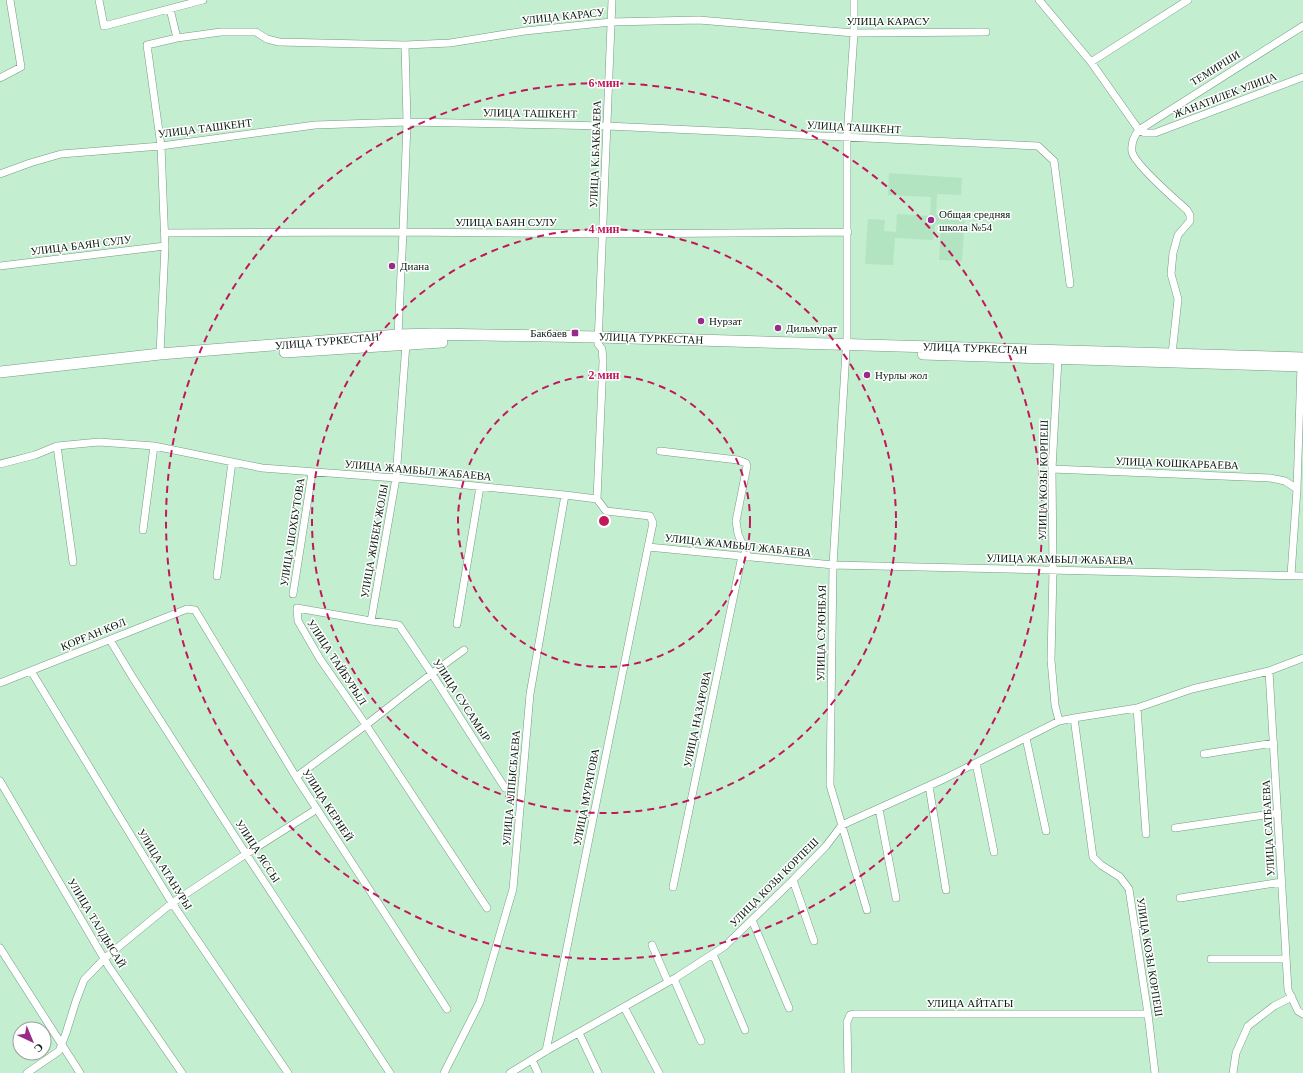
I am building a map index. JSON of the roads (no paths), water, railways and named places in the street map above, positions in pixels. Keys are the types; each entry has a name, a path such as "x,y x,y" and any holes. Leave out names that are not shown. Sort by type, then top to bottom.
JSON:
{"highway":[{"name":"УЛИЦА ТУРКЕСТАН","path":"0,372 160,354 398,335 434,334 846,348 1172,354 1302,364"},
{"name":"УЛИЦА ТУРКЕСТАН","path":"0,379 161,362 434,342 598,340"},
{"name":"УЛИЦА ТУРКЕСТАН","path":"846,348 1058,359 1302,364"}],"street":[{"path":"0,78 21,68 10,0"},
{"path":"99,0 104,26 170,9 183,3 203,0"},
{"name":"УЛИЦА К.БАКБАЕВА","path":"596,499 603,361 602,349 598,340 612,0"},
{"name":"УЛИЦА СУЮНБАЯ","path":"854,0 854,33 847,137 848,232 846,348 833,566 830,785 867,910"},
{"path":"1039,0 1091,62 1139,130 1134,136 1132,153 1136,159 1160,186 1187,210 1190,215 1190,221 1178,235 1173,253 1172,274 1178,299 1172,354"},
{"path":"1091,62 1188,0"},
{"path":"170,9 177,38"},
{"name":"УЛИЦА КАРАСУ","path":"161,146 147,45 177,38 221,32 256,32 267,39 279,42 405,45 450,43 525,31 611,22 699,20 854,33 986,32"},
{"name":"ТЕМИРШИ","path":"1139,130 1303,26"},
{"path":"398,335 407,122 405,45"},
{"name":"ЖАНАТИЛЕК УЛИЦА","path":"1139,130 1145,133 1154,133 1303,77"},
{"name":"УЛИЦА ТАШКЕНТ","path":"0,174 30,162 61,154 161,146 315,125 407,122 607,126 1038,146 1054,161 1070,284"},
{"path":"160,354 165,246 161,146"},
{"name":"УЛИЦА БАЯН СУЛУ","path":"164,233 403,232 602,234 848,232"},
{"name":"УЛИЦА БАЯН СУЛУ","path":"0,266 165,246"},
{"name":"УЛИЦА ЖИБЕК ЖОЛЫ","path":"370,621 396,478 406,344"},
{"name":"УЛИЦА КОЗЫ КОРПЕШ","path":"1058,359 1052,469 1053,570 1051,660 1054,705 1059,721"},
{"path":"1291,575 1297,489 1300,470 1302,364"},
{"name":"УЛИЦА ЖАМБЫЛ ЖАБАЕВА","path":"0,464 35,455 57,446 99,442 154,446 262,468 312,473 396,478 596,499 606,511 650,516 653,522 648,547 833,566 1303,576"},
{"path":"57,446 73,562"},
{"path":"143,530 154,446"},
{"path":"660,451 738,460 746,463 747,466 736,521 738,534 745,556"},
{"path":"217,576 232,462"},
{"name":"УЛИЦА КОШКАРБАЕВА","path":"1052,469 1270,478 1285,481 1297,489"},
{"name":"УЛИЦА ШОХБУТОВА","path":"293,594 312,473"},
{"path":"457,624 480,487"},
{"name":"УЛИЦА АЛПЫСБАЕВА","path":"444,1073 480,1002 513,890 530,694 565,495"},
{"name":"УЛИЦА МУРАТОВА","path":"546,1051 648,547"},
{"name":"УЛИЦА НАЗАРОВА","path":"673,887 745,556"},
{"name":"УЛИЦА ТАЙБУРЫЛ","path":"370,621 297,608 298,621 316,653 366,725 487,908"},
{"name":"ҚОРҒАН КӨЛ","path":"0,683 187,609 195,610"},
{"name":"УЛИЦА КЕРНЕЙ","path":"195,610 296,777 447,1009"},
{"name":"УЛИЦА СУСАМЫР","path":"370,621 399,625 505,788"},
{"name":"УЛИЦА ЯССЫ","path":"110,640 246,854 390,1073"},
{"path":"296,777 464,650"},
{"path":"1269,671 1303,658"},
{"name":"УЛИЦА АТАНУРЫ","path":"31,671 172,903 288,1073"},
{"name":"УЛИЦА КОЗЫ КОРПЕШ","path":"510,1073 671,980 725,946 793,880 826,846 842,826 929,786 1059,721 1137,708 1192,689 1269,671"},
{"name":"УЛИЦА САТБАЕВА","path":"1269,671 1288,990 1298,1011 1303,1014"},
{"path":"1137,708 1146,834"},
{"name":"УЛИЦА КОЗЫ КОРПЕШ","path":"1074,718 1093,857 1101,865 1120,877 1129,889 1148,1014 1155,1073"},
{"path":"1026,738 1046,830"},
{"path":"1204,754 1274,743"},
{"path":"976,763 994,852"},
{"name":"УЛИЦА ТАЛДЫСАЙ","path":"0,781 109,967 182,1073"},
{"path":"929,786 946,890"},
{"path":"27,1073 59,1051 84,980 105,958 172,903 317,809"},
{"path":"879,809 896,898"},
{"path":"1175,828 1278,813"},
{"path":"793,880 814,941"},
{"path":"1180,898 1282,882"},
{"path":"752,920 789,1008"},
{"path":"652,945 701,1041"},
{"path":"0,948 80,1073"},
{"path":"713,954 745,1030"},
{"path":"1212,959 1286,959"},
{"path":"1234,1073 1236,1053 1248,1026 1274,1006 1292,997"},
{"path":"624,1007 659,1073"},
{"name":"УЛИЦА АЙТАГЫ","path":"848,1073 847,1022 853,1014 1148,1014"},
{"path":"579,1033 598,1073"},
{"path":"532,1060 538,1073"}],"place":[{"name":"Общая средняя школа №54","path":"931,220"},
{"name":"Диана","path":"392,266"},
{"name":"Нурзат","path":"701,321"},
{"name":"Дильмурат","path":"778,328"},
{"name":"Бакбаев","path":"575,333"},
{"name":"Нурлы жол","path":"867,375"}]}
